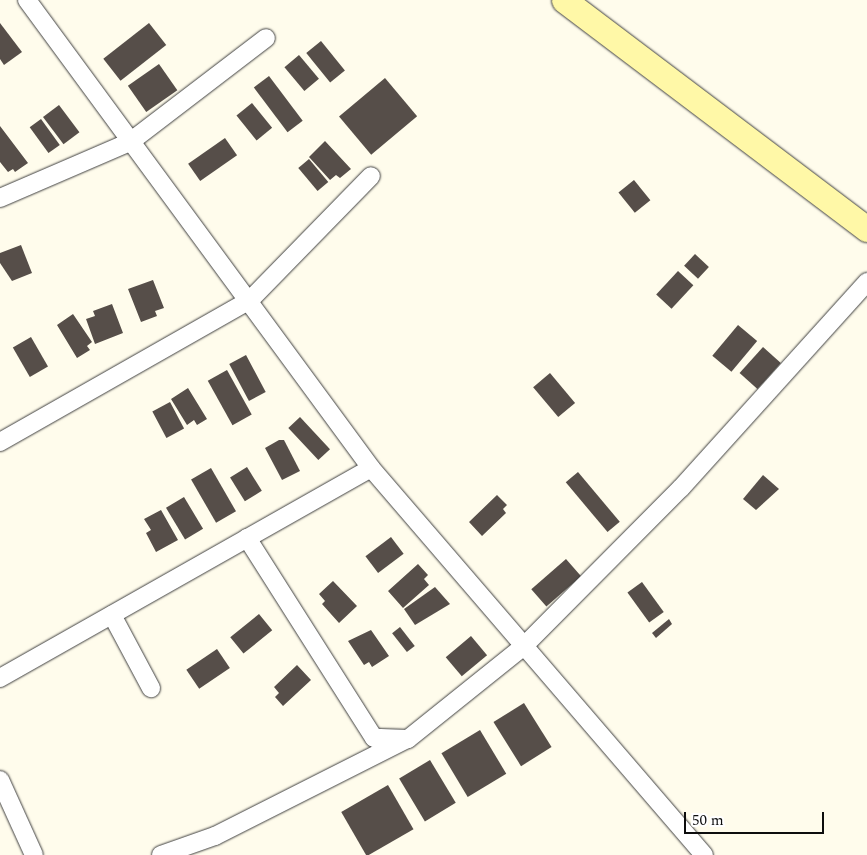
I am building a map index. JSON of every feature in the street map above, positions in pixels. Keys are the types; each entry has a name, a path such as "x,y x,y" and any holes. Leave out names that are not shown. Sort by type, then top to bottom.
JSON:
{"street":[{"path":"28,0 130,142 250,300 371,468 704,855"},
{"path":"564,0 867,229"},
{"path":"0,198 130,142 266,38"},
{"path":"0,442 250,300 372,176"},
{"path":"161,855 215,836 408,739 524,646 681,488 867,282"},
{"path":"0,678 371,468"},
{"path":"247,538 374,738 408,739"},
{"path":"112,615 151,688"},
{"path":"0,780 34,855"}],"building":[{"path":"0,23 22,52 4,65 0,59"},
{"path":"149,23 166,45 121,81 103,59"},
{"path":"321,41 345,71 330,82 306,53"},
{"path":"299,55 319,79 304,91 284,67"},
{"path":"159,64 177,90 146,112 128,86"},
{"path":"269,76 303,121 288,132 254,87"},
{"path":"385,78 417,116 371,155 339,117"},
{"path":"252,103 272,128 257,140 236,116"},
{"path":"59,105 79,132 63,144 43,117"},
{"path":"41,119 60,145 48,153 30,127"},
{"path":"0,126 28,163 15,172 13,169 8,172 0,162"},
{"path":"225,138 237,155 200,181 188,164"},
{"path":"325,141 351,169 340,178 336,175 330,180 309,157"},
{"path":"309,159 328,182 318,191 298,168"},
{"path":"634,180 650,200 635,213 618,193"},
{"path":"21,245 32,273 12,281 0,263 0,253"},
{"path":"695,254 709,267 698,279 684,266"},
{"path":"678,271 693,285 672,309 656,294"},
{"path":"153,280 164,308 155,311 157,316 141,322 128,289"},
{"path":"112,304 123,333 95,344 86,319 95,316 93,311"},
{"path":"73,314 92,342 87,346 90,350 77,358 57,325"},
{"path":"738,325 757,341 731,372 712,356"},
{"path":"31,337 48,366 30,377 13,348"},
{"path":"763,347 781,363 757,389 740,373"},
{"path":"246,355 266,392 249,401 229,364"},
{"path":"227,370 252,415 232,425 208,381"},
{"path":"550,373 575,403 558,417 533,387"},
{"path":"188,388 207,419 197,425 194,420 187,425 171,399"},
{"path":"170,402 184,428 166,438 152,411"},
{"path":"300,417 330,449 318,460 288,428"},
{"path":"279,440 284,440 300,471 282,480 265,448"},
{"path":"247,467 262,491 245,501 230,478"},
{"path":"211,468 236,511 216,523 191,480"},
{"path":"578,472 620,522 608,532 566,482"},
{"path":"763,475 779,489 756,510 743,499"},
{"path":"497,495 507,505 503,509 506,513 482,536 469,522"},
{"path":"184,497 203,529 185,540 166,508"},
{"path":"161,510 178,540 156,552 146,533 151,530 144,519"},
{"path":"391,537 404,554 378,573 365,556"},
{"path":"566,559 581,576 546,607 531,589"},
{"path":"418,564 428,575 424,579 429,585 403,608 388,591"},
{"path":"333,581 357,606 339,623 322,604 325,601 319,594"},
{"path":"642,582 664,612 649,623 627,593"},
{"path":"435,587 450,604 415,625 404,609"},
{"path":"259,614 272,630 243,654 230,637"},
{"path":"669,619 672,624 656,638 652,633"},
{"path":"400,627 415,646 407,652 392,633"},
{"path":"371,630 389,656 372,667 369,662 364,665 348,641"},
{"path":"471,636 487,655 462,676 446,657"},
{"path":"217,649 230,668 199,689 186,670"},
{"path":"297,665 311,680 283,706 275,697 279,693 274,687"},
{"path":"524,703 552,747 521,766 493,722"},
{"path":"480,730 506,774 468,797 441,753"},
{"path":"430,760 456,803 425,821 399,779"},
{"path":"388,785 413,829 366,855 341,812"}]}
